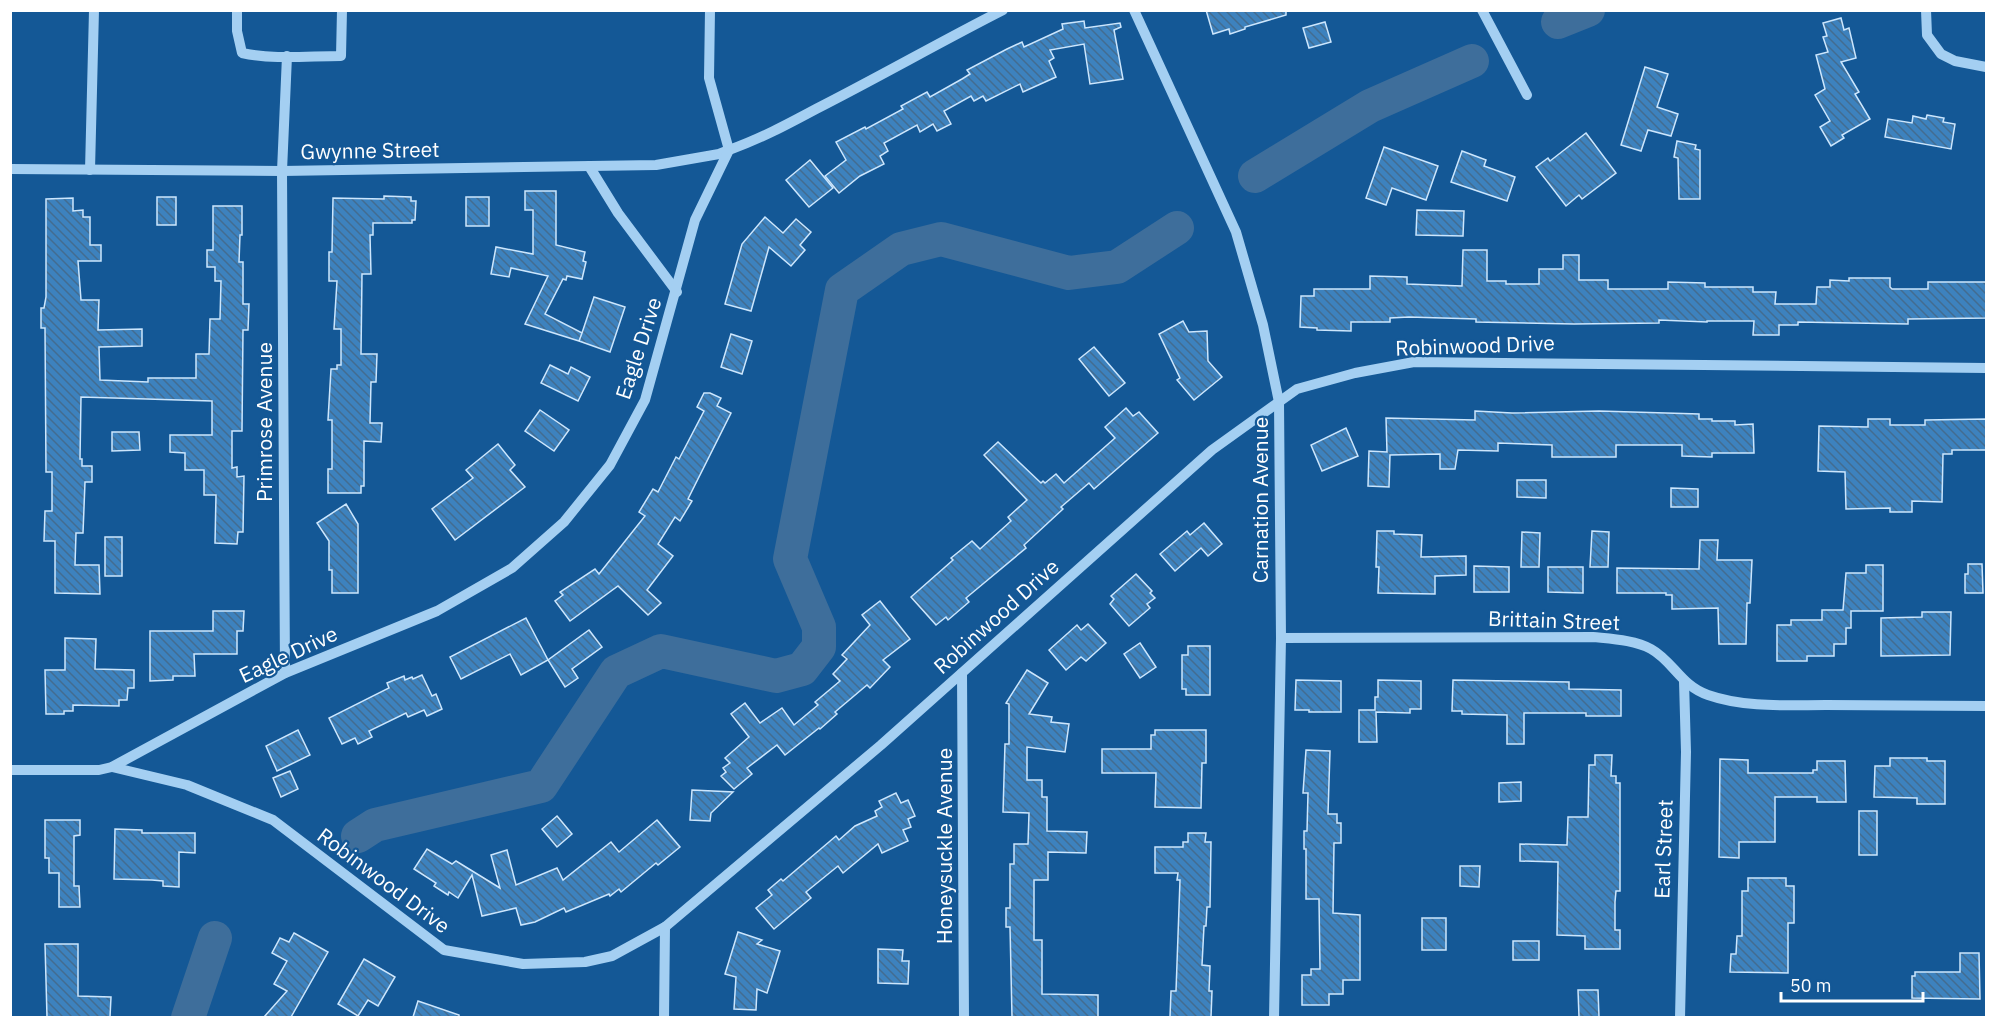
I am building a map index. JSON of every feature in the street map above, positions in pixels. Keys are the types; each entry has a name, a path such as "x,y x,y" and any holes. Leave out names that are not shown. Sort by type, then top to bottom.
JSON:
{"street":[{"path":"90,170 94,10"},
{"path":"237,10 237,31 242,53 287,57 341,56 342,10"},
{"path":"710,10 709,78 729,150 755,141 816,110 942,40 1003,10"},
{"name":"Carnation Avenue","path":"1134,10 1236,232 1263,325 1279,402 1281,638 1274,1017"},
{"path":"1482,10 1527,95"},
{"path":"1926,10 1926,35 1941,54 1955,61 1986,67"},
{"name":"Primrose Avenue","path":"285,673 282,171 287,57"},
{"name":"Gwynne Street","path":"10,169 282,171 656,165 719,154 729,150"},
{"name":"Eagle Drive","path":"10,770 99,770 111,767 285,673 437,611 512,568 564,522 610,465 645,400 677,292 695,220 729,150"},
{"path":"589,166 618,213 677,292"},
{"name":"Robinwood Drive","path":"111,767 187,784 273,820 444,950 523,964 585,962 612,956 665,927 881,745 1212,450 1297,388 1355,373 1414,362 1986,368"},
{"name":"Brittain Street","path":"1281,638 1602,638 1620,640 1651,649 1684,681 1707,695 1754,704 1986,706"},
{"name":"Honeysuckle Avenue","path":"962,673 964,1017"},
{"name":"Earl Street","path":"1680,1017 1686,752 1684,681"},
{"path":"664,1017 665,927"}],"building":[{"path":"1206,10 1286,10 1286,15 1245,27 1245,29 1230,34 1229,29 1213,34"},
{"path":"1841,18 1844,30 1849,28 1856,58 1841,62 1859,92 1855,94 1870,119 1842,135 1844,138 1831,146 1820,127 1830,121 1815,95 1825,89 1816,55 1828,52 1823,37 1827,36 1823,23"},
{"path":"1084,21 1085,28 1120,23 1121,27 1114,30 1123,79 1090,84 1084,44 1050,50 1054,58 1049,61 1056,77 1023,92 1020,84 986,101 983,96 974,101 971,96 944,111 951,124 937,131 933,124 920,132 917,125 884,143 888,151 880,156 884,164 860,176 839,193 825,176 846,160 836,142 903,109 901,106 927,92 930,97 970,74 967,70 1007,49 1022,42 1024,47 1063,29 1062,24"},
{"path":"1325,22 1331,42 1309,48 1303,28"},
{"path":"1645,67 1668,74 1657,107 1678,114 1671,136 1648,130 1641,151 1621,145"},
{"path":"1927,115 1944,118 1943,122 1955,124 1951,149 1885,137 1888,119 1912,123 1913,116 1926,119"},
{"path":"1586,133 1616,173 1582,199 1579,195 1566,206 1536,167 1548,158 1550,161"},
{"path":"1677,141 1696,145 1695,149 1700,150 1700,199 1679,199 1678,158 1674,157"},
{"path":"1384,147 1438,166 1426,200 1392,188 1386,205 1366,198"},
{"path":"1462,151 1486,160 1484,166 1515,177 1507,201 1451,182"},
{"path":"810,160 833,188 809,207 786,180"},
{"path":"525,191 556,191 556,245 585,252 583,261 586,262 582,279 567,276 566,280 563,279 545,314 582,333 594,297 625,307 610,352 525,324 548,276 511,268 509,277 491,274 496,247 533,254 533,210 525,210"},
{"path":"384,196 411,197 411,201 416,201 415,220 412,220 412,223 373,223 373,235 370,235 371,274 362,274 361,354 377,354 376,382 371,382 370,423 382,423 381,442 364,441 364,486 361,486 361,493 328,493 328,469 332,469 332,420 328,420 331,369 337,369 337,365 341,365 341,329 334,329 337,281 329,281 333,198 384,199"},
{"path":"157,197 176,197 176,225 157,225"},
{"path":"466,197 489,197 489,226 466,226"},
{"path":"73,198 73,211 83,210 83,217 90,217 90,245 101,245 101,261 78,261 81,300 99,300 98,330 142,329 142,346 99,347 100,380 148,382 148,378 196,378 196,354 209,354 210,319 220,319 221,281 215,281 215,267 207,267 207,250 213,250 213,206 242,206 239,262 243,262 243,304 249,304 248,330 243,330 242,431 232,431 232,468 237,467 237,477 244,476 243,532 238,532 237,544 215,543 216,495 204,495 204,470 185,470 185,453 170,452 170,435 212,435 212,401 81,397 80,459 82,459 82,466 92,466 92,482 85,482 83,533 76,533 75,565 99,565 100,594 55,593 55,541 44,541 45,511 52,511 52,472 46,472 45,328 41,328 41,308 44,308 46,297 46,199"},
{"path":"1417,210 1464,211 1463,236 1416,235"},
{"path":"765,217 783,233 796,219 811,232 800,245 805,250 791,266 769,247 751,311 725,304 742,244"},
{"path":"1463,250 1487,250 1487,281 1506,281 1506,284 1539,284 1539,269 1563,269 1563,255 1579,255 1579,280 1608,280 1608,289 1668,289 1668,282 1705,283 1705,287 1753,287 1753,292 1776,292 1775,304 1816,304 1817,287 1830,287 1830,280 1849,281 1849,278 1890,278 1892,289 1928,289 1928,282 1986,282 1986,318 1908,319 1908,324 1798,322 1798,325 1779,325 1779,335 1753,335 1754,321 1659,320 1659,323 1574,324 1476,322 1476,319 1409,317 1390,318 1390,322 1351,322 1351,331 1300,327 1301,296 1314,296 1314,289 1370,289 1370,276 1407,277 1407,284 1462,286"},
{"path":"1183,321 1189,332 1207,331 1208,361 1222,377 1194,400 1177,380 1180,378 1159,334"},
{"path":"731,334 752,341 742,374 721,367"},
{"path":"1094,347 1125,383 1109,396 1079,359"},
{"path":"550,365 568,374 571,367 590,377 578,401 541,383"},
{"path":"704,393 721,398 717,406 731,413 688,499 692,501 680,521 675,517 658,544 673,556 647,590 661,603 648,615 618,586 570,621 555,601 563,595 560,592 595,569 599,574 645,516 639,512 653,489 658,492 676,457 679,459 704,411 697,407"},
{"path":"1126,408 1133,416 1139,412 1158,433 1094,489 1089,483 1061,507 1063,509 1024,545 1026,548 966,598 969,602 948,620 946,617 936,625 911,597 972,541 980,549 1011,521 1008,517 1027,500 984,455 998,442 1041,483 1043,481 1045,483 1056,474 1064,483 1115,438 1105,427"},
{"path":"540,410 569,430 554,451 525,431"},
{"path":"1475,411 1699,414 1699,419 1735,421 1735,425 1753,424 1754,453 1712,453 1712,457 1682,456 1682,445 1616,445 1616,457 1552,457 1552,445 1498,443 1498,451 1458,450 1455,469 1440,469 1440,454 1390,455 1389,487 1368,486 1369,451 1387,452 1386,418 1475,420"},
{"path":"1868,419 1890,419 1890,425 1925,425 1925,420 1986,419 1986,450 1952,450 1952,454 1943,454 1942,502 1912,501 1912,512 1890,512 1890,508 1846,509 1845,472 1818,471 1819,426 1868,427"},
{"path":"1346,428 1358,456 1322,471 1311,445"},
{"path":"112,432 139,432 140,450 112,451"},
{"path":"498,444 515,465 510,470 525,487 455,540 432,509 473,478 466,470"},
{"path":"1517,480 1546,480 1546,498 1517,497"},
{"path":"1671,488 1698,489 1698,507 1671,507"},
{"path":"346,504 358,524 358,593 332,593 329,541 317,523"},
{"path":"1204,523 1222,544 1208,556 1201,548 1175,571 1160,554 1187,531 1190,535"},
{"path":"1377,531 1422,535 1421,557 1466,556 1466,575 1435,576 1435,594 1378,593"},
{"path":"1592,531 1609,532 1608,567 1590,567"},
{"path":"1522,532 1540,533 1539,567 1521,567"},
{"path":"105,537 122,537 122,576 105,576"},
{"path":"1700,540 1718,540 1717,560 1752,560 1750,603 1747,603 1746,644 1719,644 1718,608 1672,609 1672,595 1666,595 1666,593 1617,593 1617,568 1699,569"},
{"path":"1968,564 1982,564 1983,593 1965,593 1965,574 1968,574"},
{"path":"1866,565 1883,565 1883,611 1851,611 1851,628 1846,628 1846,644 1834,644 1834,656 1807,656 1807,661 1777,661 1777,625 1791,625 1791,620 1822,620 1822,610 1843,610 1846,573 1866,573"},
{"path":"1474,566 1509,567 1509,592 1474,592"},
{"path":"1548,567 1583,567 1583,593 1548,592"},
{"path":"1136,574 1152,591 1150,593 1155,598 1147,604 1150,608 1129,626 1110,604 1114,599 1111,596"},
{"path":"880,601 910,639 883,660 890,667 870,688 867,685 835,712 837,714 820,729 785,755 777,745 747,768 752,774 734,789 721,776 726,772 723,768 730,763 725,758 749,737 731,714 745,703 760,723 782,708 794,725 818,705 815,702 840,681 833,674 847,659 842,655 870,625 862,615"},
{"path":"213,611 244,611 243,631 237,631 237,654 194,654 195,676 173,676 173,680 150,681 150,631 213,631"},
{"path":"1922,612 1951,612 1950,655 1881,656 1881,618 1922,617"},
{"path":"526,618 548,660 521,675 510,654 461,679 450,657"},
{"path":"1088,624 1106,643 1086,661 1081,657 1066,670 1049,650 1077,625 1081,630"},
{"path":"589,630 602,647 572,669 578,678 565,687 548,660"},
{"path":"65,638 96,639 95,669 134,670 134,688 128,688 127,700 119,700 119,706 73,705 73,711 64,711 64,714 46,714 45,670 65,670"},
{"path":"1140,643 1156,667 1140,678 1124,654"},
{"path":"1188,646 1210,646 1210,695 1186,695 1186,689 1182,689 1182,655 1188,655"},
{"path":"1027,670 1048,683 1029,714 1052,717 1051,722 1069,724 1065,752 1027,747 1027,780 1042,780 1042,797 1047,797 1047,831 1087,832 1086,853 1048,852 1048,880 1034,880 1034,940 1042,940 1042,994 1098,995 1098,1017 1012,1017 1010,927 1006,927 1006,908 1010,908 1010,864 1014,864 1014,844 1028,844 1029,813 1003,812 1005,744 1009,744 1009,704 1006,703"},
{"path":"422,675 432,696 436,694 442,709 427,716 424,710 408,717 406,713 369,731 372,737 358,744 355,738 342,744 329,718 389,688 387,683 404,676 405,680"},
{"path":"1296,680 1341,681 1341,712 1295,710"},
{"path":"1378,680 1421,681 1421,709 1410,709 1410,713 1376,712 1377,742 1359,742 1359,710 1375,710"},
{"path":"1453,680 1569,682 1569,689 1621,690 1621,716 1586,716 1586,713 1524,713 1524,744 1507,744 1507,715 1462,714 1462,711 1452,711"},
{"path":"298,730 310,755 277,771 266,746"},
{"path":"1155,730 1206,730 1206,763 1202,763 1201,808 1155,807 1156,773 1102,773 1102,749 1151,749 1151,735 1155,735"},
{"path":"1306,750 1330,751 1328,814 1337,814 1337,823 1341,823 1341,843 1334,843 1333,913 1360,915 1360,980 1343,980 1343,994 1329,994 1329,1005 1302,1005 1302,975 1311,975 1311,969 1320,969 1319,899 1306,899 1304,831 1307,831 1308,793 1303,793"},
{"path":"1595,755 1612,755 1611,776 1616,776 1616,783 1620,783 1620,891 1616,891 1615,930 1620,930 1620,949 1585,949 1585,936 1557,935 1558,862 1520,861 1520,844 1567,845 1568,817 1588,817 1589,765 1595,765"},
{"path":"1890,758 1927,758 1927,761 1945,761 1945,804 1917,804 1917,798 1874,797 1875,766 1890,766"},
{"path":"1720,759 1748,760 1748,773 1813,773 1813,770 1817,770 1817,761 1845,761 1846,802 1817,802 1817,797 1775,797 1775,842 1739,842 1739,858 1719,857"},
{"path":"290,771 298,789 281,797 273,778"},
{"path":"1521,782 1521,801 1499,802 1499,783"},
{"path":"692,790 733,792 711,813 710,821 690,820"},
{"path":"896,793 901,803 908,800 915,816 908,819 911,827 903,830 908,841 882,853 878,844 843,873 838,866 806,892 811,898 774,929 756,908 772,895 768,890 781,879 783,881 836,836 839,840 855,826 877,816 875,811 882,807 879,801"},
{"path":"1859,811 1877,811 1877,855 1859,855"},
{"path":"557,816 572,834 557,847 542,829"},
{"path":"45,820 80,820 80,835 74,836 74,886 79,886 80,907 59,907 59,873 49,873 49,858 45,858"},
{"path":"657,820 680,847 658,865 656,863 621,892 619,889 610,896 609,894 566,912 564,908 535,922 521,925 516,908 482,916 472,875 458,898 434,886 436,883 414,869 427,849 452,864 456,861 500,888 491,855 507,850 516,885 557,868 563,880 611,842 619,852"},
{"path":"115,829 142,830 142,833 195,833 195,853 179,852 179,887 163,886 163,881 114,879"},
{"path":"1188,833 1206,833 1205,842 1211,842 1210,907 1207,907 1206,926 1204,926 1202,965 1210,966 1211,1017 1170,1017 1171,991 1176,991 1180,880 1177,880 1178,873 1155,873 1155,847 1183,847 1183,842 1188,842"},
{"path":"1460,866 1480,866 1479,887 1460,886"},
{"path":"1748,878 1786,878 1786,886 1794,886 1794,923 1788,923 1788,973 1730,972 1731,954 1736,954 1737,936 1742,936 1742,891 1748,891"},
{"path":"1422,918 1446,918 1446,950 1422,950"},
{"path":"738,932 762,940 757,944 780,951 767,993 757,989 756,1010 734,1009 736,977 725,974"},
{"path":"294,933 328,952 291,1017 264,1017 287,991 274,984 287,961 272,953 280,938 289,942"},
{"path":"1513,941 1539,941 1539,960 1513,960"},
{"path":"45,944 78,944 78,996 111,997 110,1017 47,1017"},
{"path":"878,949 903,950 902,961 909,961 908,984 878,983"},
{"path":"1960,953 1979,953 1980,999 1912,998 1912,976 1915,976 1915,972 1960,972"},
{"path":"364,959 395,977 378,1006 368,1000 358,1016 338,1004"},
{"path":"1578,990 1598,990 1599,1017 1579,1017"},
{"path":"418,1001 459,1015 459,1017 413,1017"}],"waterway":[{"path":"1558,22 1588,10"},
{"path":"1255,176 1370,106 1472,61"},
{"path":"358,836 375,825 541,786 616,672 661,651 776,676 802,669 819,647 819,627 790,559 842,290 901,249 941,239 1069,273 1117,267 1177,228"},
{"path":"188,1018 215,938"}]}
